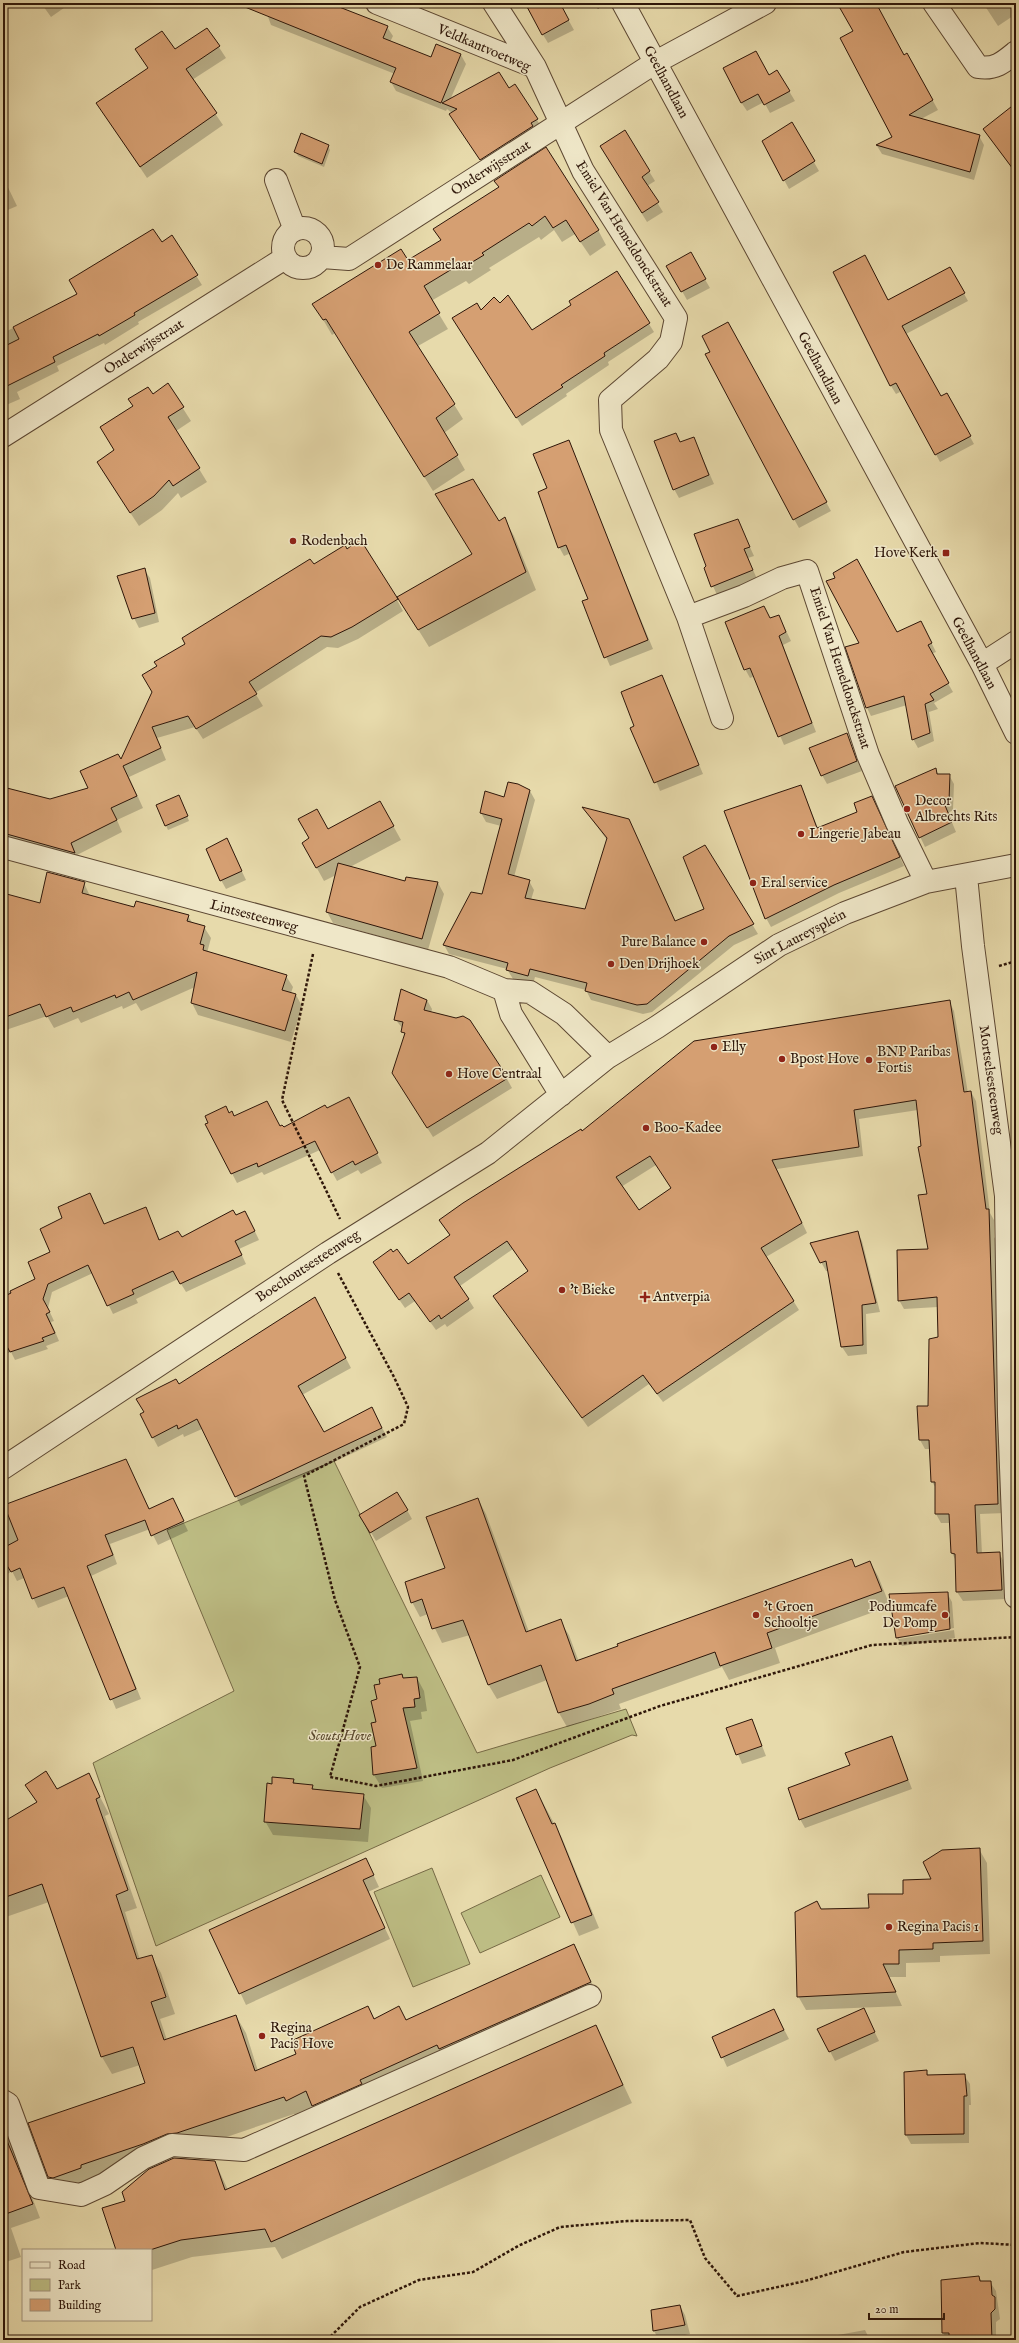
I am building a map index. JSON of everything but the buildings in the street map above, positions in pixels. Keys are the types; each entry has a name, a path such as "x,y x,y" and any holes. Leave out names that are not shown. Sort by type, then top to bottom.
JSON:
{"street":[{"name":"Veldkantvoetweg","path":"377,3 535,67 561,124"},
{"path":"494,3 535,67"},
{"name":"Geelhandlaan","path":"623,3 841,407 982,664 1016,733"},
{"name":"Onderwijsstraat","path":"322,256 348,259 656,62 765,3"},
{"path":"934,3 978,67 988,69 1008,59"},
{"name":"Emiel Van Hemeldonckstraat","path":"561,124 583,171 676,318 671,342 658,359 610,400 611,430 688,617 722,718"},
{"path":"276,180 295,230"},
{"path":"306,229 317,234 323,244 322,256 315,265 304,268 293,266 285,258 283,248 286,237 295,230 306,229"},
{"name":"Onderwijsstraat","path":"3,436 285,258"},
{"name":"Emiel Van Hemeldonckstraat","path":"688,617 744,596 782,578 807,571 868,756 897,824 926,882"},
{"path":"982,664 1016,642"},
{"name":"Lintsesteenweg","path":"3,847 449,968 504,990 530,992 564,1014 608,1057"},
{"name":"Sint Laureysplein","path":"608,1057 658,1027 779,945 845,913 926,882 966,876 1016,865"},
{"name":"Mortselsesteenweg","path":"966,876 972,946 1006,1196 1009,1415 1016,1597"},
{"path":"504,990 511,1014 561,1095"},
{"name":"Boechoutsesteenweg","path":"3,1468 328,1253 488,1153 608,1057"},
{"path":"3,2101 8,2104 39,2188 81,2195 105,2184 143,2158 172,2145 244,2150 590,1996"}],"path":[{"path":"318,933 282,1100 350,1239"},
{"path":"328,1253 394,1376 408,1407 404,1424 304,1476 335,1600 360,1667 330,1777 376,1786 513,1760 660,1706 872,1645 1016,1637"},
{"path":"327,2340 360,2307 419,2280 473,2272 518,2246 560,2227 627,2221 690,2220 705,2258 737,2296 804,2281 904,2252 980,2243 1016,2245"}],"green space":[{"name":"Scouts Hove","path":"334,1461 477,1753 626,1709 637,1736 632,1735 550,1768 156,1946 93,1763 234,1691 167,1530"},
{"path":"432,1868 470,1964 413,1987 374,1892"},
{"path":"541,1875 560,1917 480,1953 461,1913"}],"place":[{"name":"De Rammelaar","path":"378,265"},
{"name":"Rodenbach","path":"293,541"},
{"name":"Hove Kerk","path":"946,553"},
{"name":"Decor Albrechts Rits","path":"907,809"},
{"name":"Lingerie Jabeau","path":"801,834"},
{"name":"Eral service","path":"753,883"},
{"name":"Pure Balance","path":"704,942"},
{"name":"Den Drijhoek","path":"611,964"},
{"name":"Elly","path":"714,1047"},
{"name":"Bpost Hove","path":"782,1059"},
{"name":"BNP Paribas Fortis","path":"869,1060"},
{"name":"Hove Centraal","path":"449,1074"},
{"name":"Boo-Kadee","path":"646,1128"},
{"name":"'t Bieke","path":"562,1290"},
{"name":"Antverpia","path":"645,1297"},
{"name":"'t Groen Schooltje","path":"756,1615"},
{"name":"Podiumcafe De Pomp","path":"945,1615"},
{"name":"Regina Pacis 1","path":"889,1927"},
{"name":"Regina Pacis Hove","path":"262,2036"}]}
